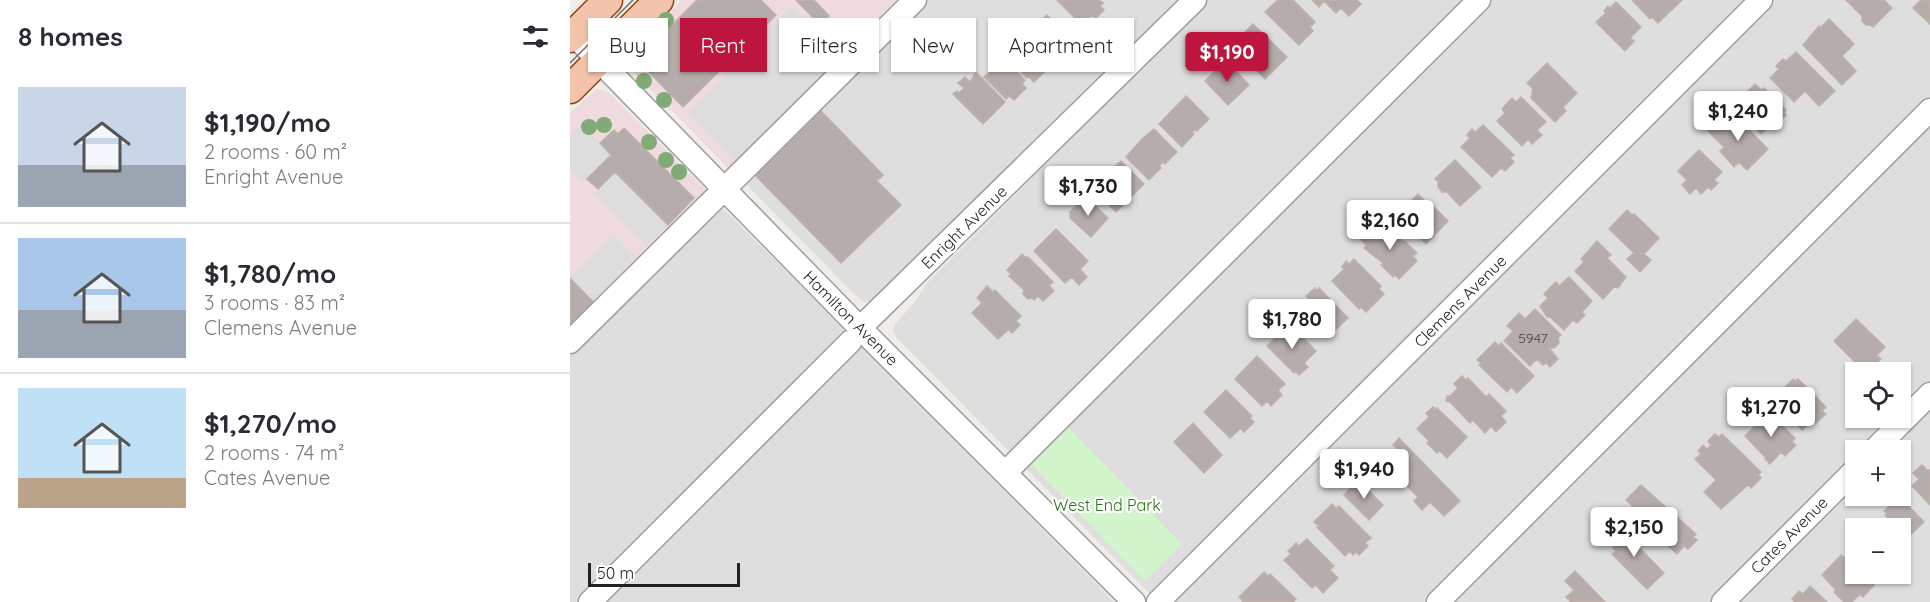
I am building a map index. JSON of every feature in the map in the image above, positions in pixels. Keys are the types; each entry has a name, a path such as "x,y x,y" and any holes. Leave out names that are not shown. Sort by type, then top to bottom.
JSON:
{"main road":[{"path":"571,35 608,0"},
{"path":"641,18 659,0"},
{"path":"570,89 588,70"}],"street":[{"path":"570,342 915,0"},
{"name":"Enright Avenue","path":"590,602 855,335 1195,0"},
{"path":"1005,473 1479,0"},
{"name":"Clemens Avenue","path":"1158,602 1761,0"},
{"name":"Hamilton Avenue","path":"571,35 588,51"},
{"name":"Hamilton Avenue","path":"610,72 724,189 855,335 1005,473 1134,602"},
{"path":"1438,602 1930,110"},
{"path":"1884,440 1930,394"},
{"name":"Cates Avenue","path":"1723,602 1845,480"}],"shaded area":[{"path":"682,0 907,0 879,28 879,18 779,18 779,72 834,72 732,172 634,72 668,72 668,18 664,18"},
{"path":"928,0 1930,0 1930,602 1158,602 897,338 893,331 895,324 915,302 927,283 1025,185 1008,168 907,274 871,301 864,302 743,181 854,72 879,72 879,48 891,36 891,72 976,72 976,18 910,18"},
{"path":"791,6 803,18 779,18"},
{"path":"779,18 779,72 834,72 739,165 688,113 730,72 767,72 767,30"},
{"path":"886,47 891,52 891,72 911,72 973,135 907,200 821,111 861,72 879,72 879,54"},
{"path":"597,89 608,92 711,195 570,335 570,113"},
{"path":"581,124 611,155 583,182 570,169 570,135"},
{"path":"615,172 668,225 647,246 594,193"},
{"path":"717,202 1114,602 570,602 570,349"},
{"path":"613,235 636,257 623,270 620,281 596,305 570,278"}],"green space":[{"name":"West End Park","path":"1063,422 1182,544 1145,581 1026,459"}],"building":[{"path":"697,0 761,0 776,15 767,24 767,18 680,18 680,72 718,72 683,107 649,72 668,72 668,29"},
{"path":"796,0 814,0 829,16 813,18"},
{"path":"1057,0 1099,0 1103,3 1100,6 1104,10 1096,18 1092,15 1089,18 1075,18"},
{"path":"1278,0 1293,0 1315,22 1310,27 1313,31 1299,45 1265,12"},
{"path":"1312,0 1357,0 1361,4 1349,16 1341,8 1336,13 1324,1 1319,7"},
{"path":"1632,0 1682,0 1658,23 1652,17 1650,19"},
{"path":"1846,0 1884,0 1892,8 1873,27 1862,21 1862,16"},
{"path":"1921,0 1930,0 1930,24 1913,8"},
{"path":"1616,2 1641,27 1630,38 1634,41 1625,51 1596,22 1606,13 1604,11 1608,6 1610,8"},
{"path":"1829,19 1854,44 1842,56 1856,71 1842,85 1803,45 1819,26 1820,28"},
{"path":"1253,24 1287,57 1265,79 1232,45"},
{"path":"1796,52 1835,91 1819,106 1805,91 1794,102 1770,78 1779,69 1776,66 1783,59 1786,61"},
{"path":"1226,60 1249,85 1228,105 1205,81"},
{"path":"1547,63 1577,93 1563,107 1566,111 1555,122 1531,98 1533,89 1527,83"},
{"path":"976,72 1005,102 983,124 953,94 957,91 959,93 964,88 958,83 965,77 970,82"},
{"path":"989,72 1017,72 1025,80 1022,84 1026,88 1014,100 1009,96 1006,99 984,77"},
{"path":"1021,72 1045,72 1034,82 1029,77 1027,78"},
{"path":"1755,84 1762,90 1764,88 1786,110 1784,112 1786,115 1778,123 1776,120 1761,134 1740,113 1748,105 1741,98"},
{"path":"1186,96 1209,119 1192,133 1194,134 1182,147 1159,124"},
{"path":"1521,97 1546,122 1537,130 1542,135 1532,144 1528,139 1522,146 1497,121 1505,113 1502,109 1512,98 1516,102"},
{"path":"821,111 883,175 877,181 901,205 841,263 755,175"},
{"path":"1733,114 1768,149 1747,170 1739,162 1734,167 1720,151 1724,147 1708,131 1719,120 1723,124"},
{"path":"1483,125 1514,155 1510,158 1514,162 1505,171 1501,168 1492,177 1461,147 1470,138 1467,135 1472,129 1475,132"},
{"path":"624,128 694,198 668,225 615,172 598,189 587,179 611,155 600,143 614,130 618,134"},
{"path":"1154,129 1177,152 1165,164 1163,162 1159,166 1161,168 1149,180 1126,157"},
{"path":"1699,150 1722,172 1714,180 1718,183 1711,190 1708,187 1701,194 1696,188 1690,194 1682,185 1687,180 1678,171"},
{"path":"1455,160 1481,187 1460,206 1447,192 1442,192 1435,179"},
{"path":"1121,161 1144,184 1132,196 1130,194 1126,198 1128,200 1116,212 1093,189"},
{"path":"1418,194 1448,221 1426,244 1399,213"},
{"path":"1085,196 1108,218 1091,237 1070,218 1070,212"},
{"path":"1627,210 1659,238 1644,254 1651,260 1640,272 1627,259 1634,253 1609,229"},
{"path":"1387,224 1403,242 1417,253 1413,256 1417,261 1399,279 1395,275 1393,277 1381,265 1383,263 1364,248 1366,245 1359,238 1369,228 1376,236"},
{"path":"1056,229 1088,261 1080,269 1087,277 1079,285 1072,277 1065,283 1034,251"},
{"path":"1597,241 1611,255 1607,258 1626,277 1618,288 1614,287 1603,299 1575,271 1584,262 1581,259"},
{"path":"1022,254 1053,282 1049,285 1054,291 1043,301 1038,296 1034,300 1028,299 1023,294 1024,290 1009,276 1011,274 1007,270"},
{"path":"1354,259 1381,286 1379,289 1384,294 1366,312 1361,307 1359,309 1332,281 1344,269 1342,267 1346,261 1349,264"},
{"path":"1569,277 1592,301 1582,312 1585,315 1577,323 1573,320 1564,330 1550,317 1547,317 1540,306 1548,298 1544,294 1556,282 1559,286"},
{"path":"570,278 596,305 570,331"},
{"path":"987,286 993,292 995,290 1021,316 1016,321 1020,325 1012,333 1009,329 998,339 972,313 982,303 977,298"},
{"path":"1315,288 1317,291 1319,288 1348,318 1330,335 1315,320 1307,322 1299,313 1309,299 1306,296"},
{"path":"1535,309 1561,335 1558,338 1559,343 1554,348 1549,348 1558,359 1550,367 1546,363 1543,365 1537,359 1530,366 1504,341 1513,331 1507,326 1519,313 1525,319"},
{"path":"1856,319 1885,347 1877,355 1881,359 1878,362 1855,362 1834,341"},
{"path":"1289,324 1316,351 1304,363 1308,367 1299,375 1295,371 1294,373 1267,346"},
{"path":"1495,342 1499,346 1501,343 1534,376 1517,393 1511,387 1507,392 1479,365 1481,363 1477,360"},
{"path":"1257,356 1285,384 1278,390 1282,395 1271,406 1267,401 1262,406 1235,379"},
{"path":"1462,376 1466,380 1468,378 1486,397 1489,394 1506,411 1501,416 1506,422 1496,432 1491,426 1485,433 1473,420 1470,423 1450,402 1446,401 1447,396 1458,388 1454,384"},
{"path":"1793,379 1795,381 1798,379 1826,407 1822,411 1826,414 1816,423 1813,420 1802,430 1775,402 1783,394 1781,391"},
{"path":"1226,390 1252,416 1250,418 1254,422 1244,432 1241,428 1230,438 1204,412"},
{"path":"1433,407 1436,410 1437,408 1467,437 1447,458 1440,451 1437,453 1417,429 1429,417 1426,413"},
{"path":"1768,412 1795,438 1792,442 1796,445 1785,456 1781,452 1770,464 1745,436"},
{"path":"1193,423 1222,455 1204,473 1174,442"},
{"path":"1715,434 1719,437 1722,434 1761,472 1758,475 1761,478 1751,488 1748,485 1721,509 1704,492 1716,480 1695,459 1701,454 1698,451 1703,445 1707,449 1711,445 1708,441"},
{"path":"1399,438 1460,501 1444,516 1430,502 1422,510 1414,501 1418,497 1405,484 1410,480 1388,458 1398,449 1393,445"},
{"path":"1922,465 1930,470 1930,505 1912,486 1919,479 1913,473"},
{"path":"1358,480 1383,505 1369,520 1344,495"},
{"path":"1641,485 1696,534 1693,537 1697,540 1688,549 1684,546 1677,554 1654,535 1651,528 1659,520 1648,509 1642,515 1626,500"},
{"path":"1332,504 1336,508 1339,506 1371,538 1365,543 1368,546 1359,555 1356,552 1353,555 1350,551 1345,556 1314,522"},
{"path":"1889,506 1909,506 1924,522 1911,534 1911,518 1888,518 1884,511"},
{"path":"1617,525 1664,573 1647,589 1612,554 1616,551 1613,548 1616,545 1607,535"},
{"path":"1307,539 1334,566 1330,570 1338,578 1323,593 1316,585 1312,588 1284,560 1291,554 1288,551 1296,543 1299,546"},
{"path":"1841,555 1844,558 1845,556 1845,584 1874,585 1863,597 1860,594 1852,602 1844,602 1822,575"},
{"path":"1575,571 1605,602 1571,602 1566,597 1574,590 1565,581"},
{"path":"1264,572 1268,576 1270,574 1296,599 1293,602 1242,602 1239,597"},
{"path":"1810,586 1827,602 1795,602 1792,599 1799,591 1803,594"}],"tram line":[{"path":"570,63 633,0"}]}
